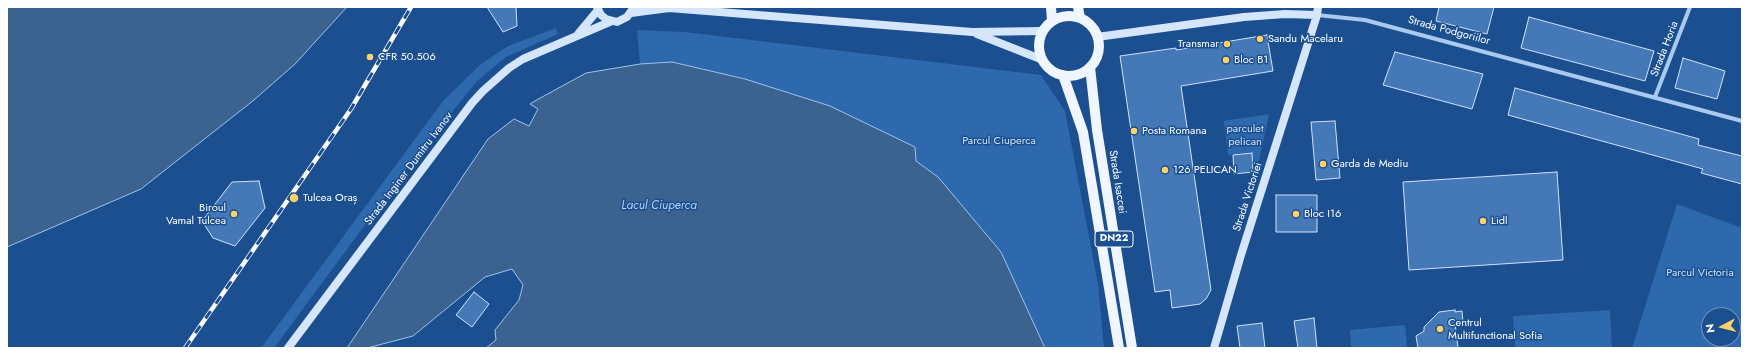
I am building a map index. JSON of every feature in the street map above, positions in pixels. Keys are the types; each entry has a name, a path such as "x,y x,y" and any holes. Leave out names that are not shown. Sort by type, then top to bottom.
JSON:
{"main road":[{"path":"1052,7 1052,21"},
{"path":"1078,7 1080,18"},
{"path":"1090,67 1077,75 1063,75 1048,67 1043,60 1039,50 1039,40 1043,31 1052,21 1066,16 1080,18 1092,27 1097,37"},
{"name":"Strada Isaccei","path":"1097,37 1098,52 1090,67 1097,130 1132,348"},
{"name":"DN22","path":"1063,75 1083,132 1118,348"}],"street":[{"name":"Strada Inginer Dumitru Ivanov","path":"288,348 472,103 509,68 523,59 612,21 622,20 632,10 668,7 972,32"},
{"name":"Strada Horia","path":"1655,97 1690,7"},
{"name":"Strada Inginer Dumitru Ivanov","path":"576,36 597,8"},
{"path":"597,8 601,15 612,21"},
{"name":"Strada Podgoriilor","path":"1097,37 1244,17 1318,11 1365,20 1742,121"},
{"name":"Strada Victoriei","path":"1214,348 1241,255 1318,11"},
{"path":"972,32 1043,31"},
{"path":"972,32 1043,60"}],"green space":[{"path":"556,28 558,34 506,57 477,81 410,164 274,348 261,348 443,101 481,64 508,46"},
{"name":"Parcul Ciuperca","path":"637,30 685,32 1041,75 1065,111 1098,284 1104,348 1045,348 1001,252 938,177 916,161 672,62 640,64"},
{"name":"parculet pelican","path":"1269,114 1259,161 1254,162 1252,152 1228,155 1224,121"},
{"name":"Parcul Victoria","path":"1677,204 1742,228 1742,348 1632,348"},
{"path":"1610,310 1612,348 1515,348 1513,316"},
{"path":"1405,325 1407,348 1351,348 1350,330"}],"water":[{"path":"7,7 347,7 295,64 254,100 141,189 7,247"},
{"name":"Lacul Ciuperca","path":"672,62 745,79 830,106 915,147 916,161 938,177 1001,252 1045,348 486,348 496,340 495,330 519,300 523,285 512,269 485,277 413,336 367,348 347,348 488,139 514,119 529,126 538,109 530,104 586,73 640,64"}],"building":[{"path":"487,7 516,7 517,26 503,32"},
{"path":"1439,7 1494,7 1487,34 1436,21"},
{"path":"1529,17 1654,51 1645,81 1521,48"},
{"name":"126 PELICAN","path":"1267,35 1273,71 1181,86 1211,290 1206,299 1200,304 1172,308 1170,290 1155,292 1120,56 1176,48 1176,50"},
{"path":"1395,52 1483,74 1472,109 1383,85"},
{"path":"1683,58 1725,71 1717,99 1675,88"},
{"path":"1515,88 1699,139 1698,145 1742,156 1742,184 1701,173 1703,169 1508,115"},
{"path":"1335,121 1340,178 1316,180 1311,122"},
{"path":"1252,153 1253,172 1234,174 1233,155"},
{"name":"Lidl","path":"1557,172 1563,260 1409,270 1403,182"},
{"name":"Biroul Vamal Tulcea","path":"259,181 265,208 235,246 213,238 202,221 232,182"},
{"name":"Bloc I16","path":"1276,195 1317,195 1317,232 1276,232"},
{"path":"474,292 489,304 472,327 456,315"},
{"name":"Centrul Multifunctional Sofia","path":"1455,310 1455,312 1462,311 1463,322 1455,323 1458,348 1418,348 1416,336 1424,331 1424,327 1439,312"},
{"path":"1314,318 1317,348 1298,348 1294,321"},
{"path":"1262,323 1265,348 1240,348 1237,326"}],"railway":[{"path":"185,348 351,109 411,7"}],"place":[{"name":"Sandu Macelaru","path":"1260,39"},
{"name":"Transmar","path":"1227,44"},
{"name":"CFR 50.506","path":"370,57"},
{"name":"Bloc B1","path":"1226,60"},
{"name":"Posta Romana","path":"1134,131"},
{"name":"Garda de Mediu","path":"1323,164"},
{"name":"126 PELICAN","path":"1165,170"},
{"name":"Tulcea Oraș","path":"294,198"},
{"name":"Biroul Vamal Tulcea","path":"234,214"},
{"name":"Bloc I16","path":"1296,214"},
{"name":"Lidl","path":"1483,221"},
{"name":"Centrul Multifunctional Sofia","path":"1440,329"}]}
